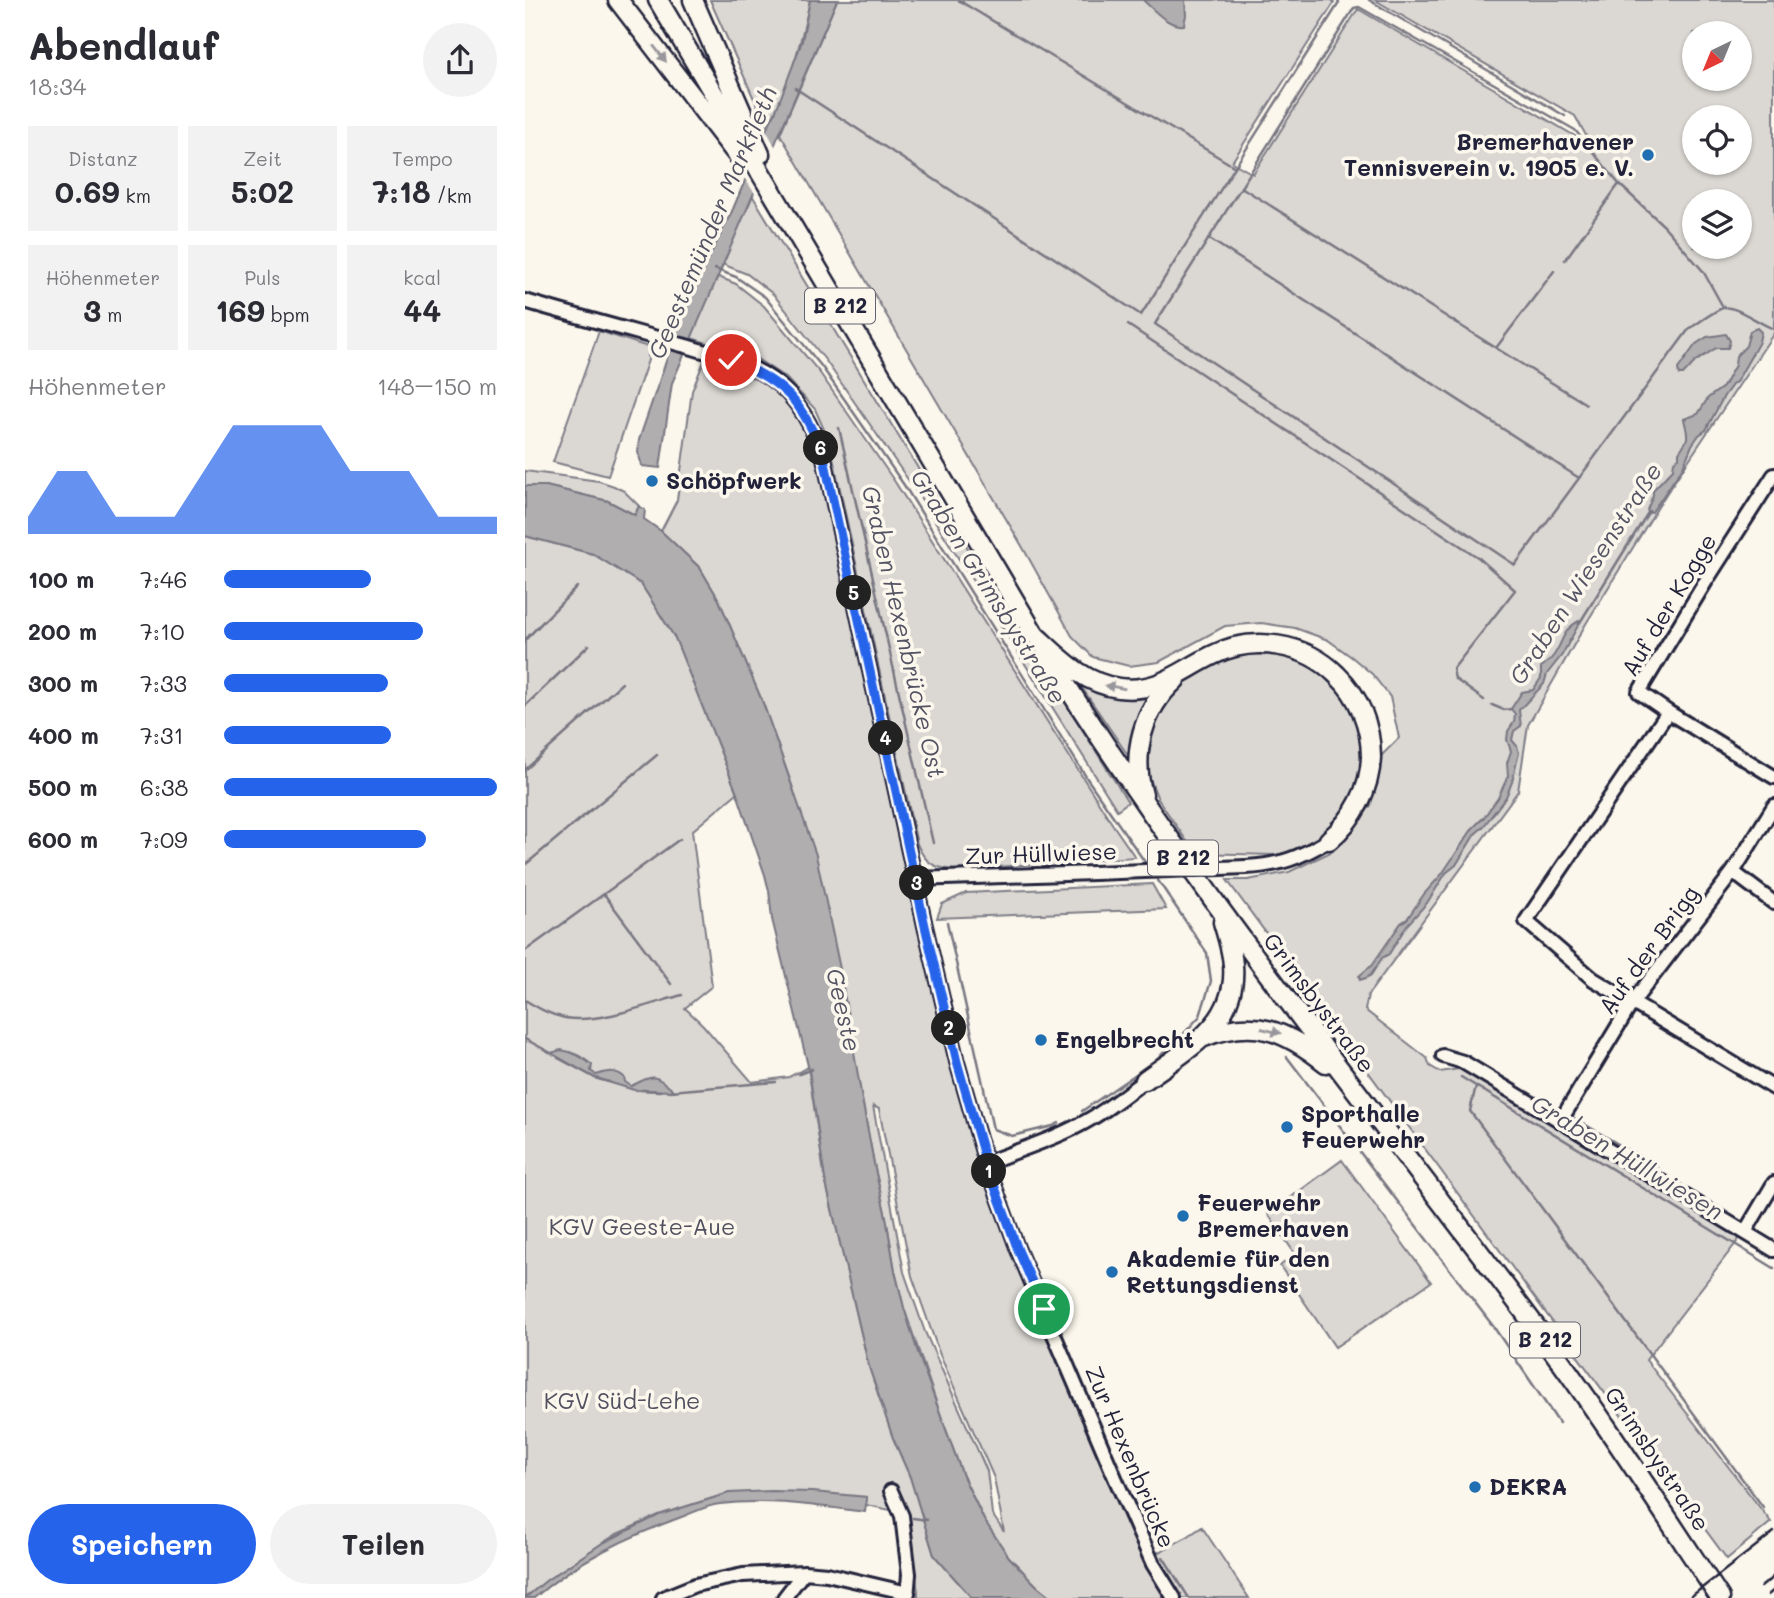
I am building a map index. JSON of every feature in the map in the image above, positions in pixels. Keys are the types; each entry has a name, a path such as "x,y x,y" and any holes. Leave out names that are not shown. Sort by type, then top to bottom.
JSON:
{"highway":[{"path":"618,0 746,148"},
{"path":"658,0 746,148"},
{"path":"693,0 746,148"},
{"name":"B 212","path":"746,148 1035,635"},
{"path":"1035,635 1076,671 1104,685 1128,689 1151,687 1166,682 1212,655 1249,645 1275,645 1301,651 1324,664 1343,681 1358,703 1370,740 1370,766 1364,792 1359,804 1329,841"},
{"name":"Grimsbystraße","path":"1035,635 1105,746 1219,909 1530,1319 1601,1417 1720,1598"},
{"path":"1147,807 1139,776 1140,743 1144,727 1154,705 1180,675"},
{"path":"1145,1080 1204,1037 1227,1004 1233,979 1232,953 1219,909"},
{"path":"1204,1037 1243,1027 1270,1030 1308,1048 1347,1081"}],"street":[{"name":"Zur Hexenbrücke","path":"525,301 741,363 772,379 787,393 803,411 815,433 824,458 925,926 957,1062 986,1163 1018,1250 1116,1480 1153,1564 1174,1598"},
{"name":"Auf der Kogge","path":"1668,712 1639,692 1774,475"},
{"path":"1772,770 1668,712 1526,920 1593,979 1774,1088"},
{"name":"Auf der Brigg","path":"1561,1120 1632,1003 1733,872 1774,806"},
{"name":"Zur Hüllwiese","path":"916,879 1246,867 1278,864 1294,859 1329,841"},
{"path":"1733,872 1774,903"},
{"path":"1443,1056 1463,1062 1774,1250"},
{"path":"986,1163 1079,1125 1145,1080"},
{"path":"1745,1232 1774,1183"},
{"path":"663,1598 695,1585 743,1575 804,1572 827,1574 908,1595 909,1574 902,1516 891,1491"},
{"path":"784,1598 804,1572"}],"green space":[{"path":"710,0 810,0 793,66 782,98 767,128"},
{"path":"837,0 1332,0 1334,3 1232,162 1253,174 1358,9 1592,146 1575,116 1375,0 1774,0 1774,333 1666,494 1587,622 1528,725 1518,791 1368,995 1365,1010 1427,1058 1430,1066 1440,1072 1465,1068 1743,1234 1646,1360 1771,1522 1727,1559 1227,880 1248,880 1289,872 1333,851 1349,834 1371,805 1380,757 1399,738 1390,697 1372,674 1328,640 1295,628 1261,623 1225,626 1159,662 1129,666 1093,657 1072,636 780,134"},
{"path":"752,195 930,488 1128,802 1117,810 918,494 826,361 773,294 747,274 722,264"},
{"path":"716,276 736,284 764,306 820,373 895,482 1135,857 954,870 936,866 923,856 917,844 830,443 815,409 786,378 754,357 691,338"},
{"path":"599,331 648,347 648,360 608,476 553,462"},
{"path":"704,361 741,372 765,383 786,398 795,408 807,432 817,459 951,1063 981,1168 1051,1343 1147,1564 1167,1598 1052,1598 1009,1557 984,1520 963,1476 904,1308 862,1099 794,791 763,703 719,600 700,568 661,531 677,500 692,391","holes":["873,1106 879,1109 912,1276 940,1355 994,1478 1004,1532 992,1514 987,1471 925,1332 904,1272"]},
{"path":"525,471 599,481 624,491 639,506 635,515 608,501 546,486 525,486"},
{"path":"525,536 593,554 641,584 675,638 737,793 692,831 712,986 685,1008 752,1082 789,1077 808,1067 825,1179 869,1367 893,1438 910,1477 934,1555 972,1598 918,1598 905,1513 866,1505 867,1498 729,1493 659,1515 617,1534 547,1580 525,1598"},
{"path":"1235,652 1290,653 1332,677 1361,724 1363,779 1351,808 1319,841 1300,850 1275,855 1195,853 1158,799 1147,771 1145,745 1153,716 1167,696 1211,663"},
{"path":"1074,676 1160,689 1136,767"},
{"path":"1152,884 1166,909 937,918 942,904 966,893"},
{"path":"1342,1160 1431,1282 1335,1347 1280,1266 1295,1254 1268,1214"},
{"path":"1202,1527 1249,1598 1181,1598 1155,1554"}],"water":[{"path":"810,0 837,0 672,383 660,468 642,466 638,453 639,440 675,335 775,113 802,41"},
{"path":"1143,0 1185,0 1184,25 1167,21"},
{"path":"1757,328 1761,332 1759,342 1737,381 1724,396 1706,430 1692,445 1683,467 1649,513 1647,510 1653,490 1673,469 1674,461 1679,458 1679,452 1686,440 1684,419 1698,414 1708,398 1723,387 1735,365 1736,356 1746,346 1750,331"},
{"path":"1726,334 1730,341 1728,348 1716,348 1695,362 1683,375 1679,375 1678,369 1696,344 1707,337"},
{"name":"Geeste","path":"525,486 546,486 608,501 635,515 639,506 645,510 644,519 661,531 700,568 719,600 763,703 816,855 840,969 895,1271 919,1356 963,1476 984,1520 1009,1557 1052,1598 972,1598 934,1555 910,1477 893,1438 869,1367 825,1179 809,1070 772,919 769,891 737,793 675,638 641,584 593,554 525,536"},
{"path":"1579,621 1562,655 1547,674 1544,684 1519,710 1521,726 1514,731 1512,740 1519,753 1506,797 1475,834 1456,865 1446,873 1427,903 1407,925 1389,954 1382,958 1371,975 1360,980 1359,976 1372,965 1401,923 1442,874 1473,828 1498,798 1508,776 1507,763 1511,751 1507,740 1508,731 1514,722 1515,714 1511,709 1522,692 1533,690 1541,678 1541,667 1554,655 1567,631"},
{"path":"561,1050 592,1065 591,1071 596,1075 614,1072 624,1077 625,1082 631,1086 654,1078 674,1091 634,1090 595,1078 551,1053"},
{"path":"771,1491 867,1497 865,1512 774,1502 738,1502 711,1506 605,1550 568,1572 534,1598 525,1598 601,1544 659,1515 729,1493"}],"pier":[{"path":"764,126 776,148 756,195 743,176"}],"waterway":[{"path":"958,0 1235,167"},
{"path":"795,88 1141,315 1339,3 1337,0"},
{"path":"1369,0 1565,116"},
{"path":"1723,307 1703,271 1664,226 1619,184 1575,130 1359,7 1354,8 1155,324 1515,565 1689,329 1723,308 1741,312 1774,329"},
{"path":"1565,260 1619,184"},
{"path":"1241,187 1496,348"},
{"path":"1208,238 1579,478"},
{"name":"Graben Grimsbystraße","path":"715,269 736,277 765,297 822,367 904,485 1088,780 1147,865"},
{"path":"1554,271 1496,348 1586,404"},
{"path":"1128,325 1479,558 1515,590 1453,669 1455,679 1484,700"},
{"name":"Graben Hexenbrücke Ost","path":"839,428 933,843"},
{"name":"Graben Wiesenstraße","path":"1579,624 1649,511"},
{"path":"525,640 577,587"},
{"path":"525,706 589,645"},
{"path":"525,770 622,683"},
{"path":"1492,705 1504,710 1511,709"},
{"path":"525,865 657,755"},
{"path":"525,951 680,839"},
{"path":"1154,1061 1200,1016 1211,981 1207,953 1155,876"},
{"path":"604,894 671,984"},
{"path":"947,922 993,1129 1012,1136 1059,1123"},
{"path":"525,1000 554,1015 578,1019 624,1012 682,995"},
{"path":"525,1039 553,1054"},
{"name":"Graben Grimsbystraße","path":"1287,1057 1493,1326 1559,1423"},
{"path":"558,1058 595,1078 609,1082"},
{"path":"799,1074 812,1069"},
{"path":"1489,1069 1554,1109"},
{"path":"1082,1111 1136,1074"},
{"name":"Graben Hüllwiesen","path":"1461,1077 1774,1268"},
{"path":"670,1091 776,1082"},
{"path":"1476,1086 1470,1111 1763,1507"},
{"path":"642,1090 660,1091"},
{"path":"1574,1118 1657,1167"},
{"path":"913,1518 927,1520"},
{"path":"1163,1557 1189,1598"}],"railway":[{"path":"1689,1598 1774,1532"},
{"path":"1761,1587 1774,1576"},
{"path":"1768,1595 1774,1590"}],"place":[{"name":"Bremerhavener Tennisverein v. 1905 e. V.","path":"1648,155"},
{"name":"Schöpfwerk","path":"652,481"},
{"name":"Engelbrecht","path":"1041,1040"},
{"name":"Sporthalle Feuerwehr","path":"1287,1127"},
{"name":"Feuerwehr Bremerhaven","path":"1183,1216"},
{"name":"Akademie für den Rettungsdienst","path":"1112,1272"},
{"name":"DEKRA","path":"1475,1487"}],"route":[{"path":"731,360 772,379 787,393 803,411 824,458 957,1062 986,1163 1018,1250 1044,1309"}],"water label":[{"name":"Geestemünder Markfleth","path":"713,223"}],"park label":[{"name":"KGV Geeste-Aue","path":"642,1227"},
{"name":"KGV Süd-Lehe","path":"622,1401"}]}
